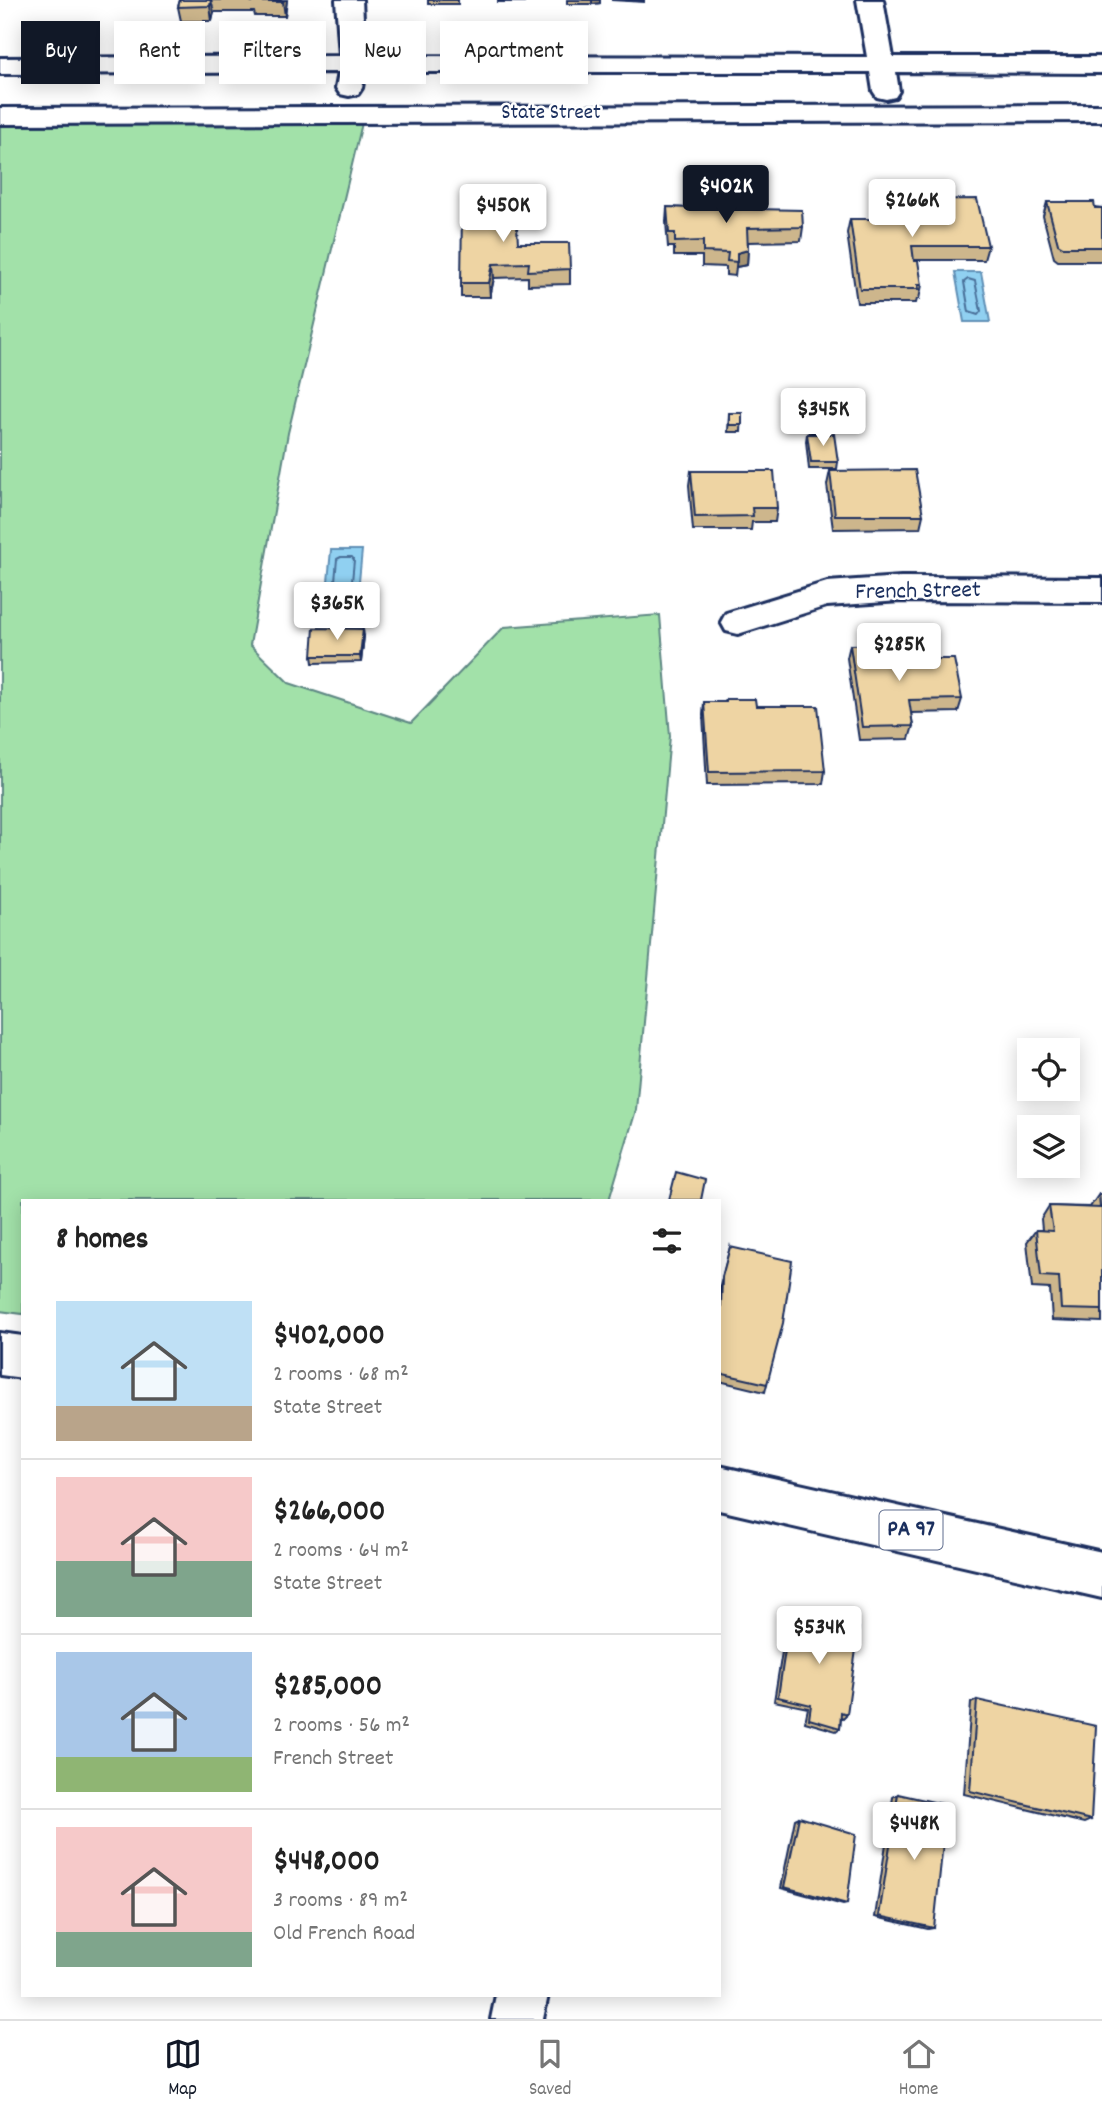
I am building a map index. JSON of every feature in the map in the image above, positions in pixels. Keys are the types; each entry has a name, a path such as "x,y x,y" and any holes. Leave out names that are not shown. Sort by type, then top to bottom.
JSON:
{"street":[{"path":"349,0 350,21"},
{"path":"870,0 890,114"},
{"name":"State Street","path":"0,66 340,64"},
{"name":"State Street","path":"426,64 1102,65"},
{"path":"344,115 349,84"},
{"name":"State Street","path":"0,116 1102,113"},
{"name":"French Street","path":"738,622 827,594 901,589 1102,590"},
{"path":"0,1354 21,1357"},
{"name":"PA 97","path":"721,1488 1102,1576"},
{"path":"517,2019 522,1997"}],"green space":[{"path":"362,123 288,433 250,645 289,683 411,723 504,627 660,615 670,736 636,1110 609,1199 21,1199 21,1314 0,1311 0,126"}],"water":[{"path":"955,272 981,272 990,322 964,322"},
{"path":"331,550 362,550 356,613 325,613"}],"building":[{"path":"180,0 211,0 210,6 178,7"},
{"path":"253,0 284,0 252,2"},
{"path":"486,197 515,197 518,243 569,243 570,269 528,271 529,263 493,264 489,283 461,283 462,214 485,214"},
{"path":"977,199 988,246 912,246 922,285 918,285 919,289 860,289 850,219 891,219 888,200"},
{"path":"688,201 751,206 751,209 802,210 803,227 747,228 748,250 737,253 737,262 727,261 728,253 703,252 703,241 675,242 675,233 669,233 667,207 688,208"},
{"path":"1047,202 1094,202 1095,208 1102,208 1102,247 1063,247 1058,244"},
{"path":"729,413 742,413 742,425 729,425"},
{"path":"809,422 825,422 826,432 811,432"},
{"path":"807,434 834,434 838,462 811,462"},
{"path":"915,470 923,515 835,515 830,471"},
{"path":"691,471 774,471 777,508 752,508 753,516 695,517"},
{"path":"314,628 363,629 360,656 312,656"},
{"path":"899,644 901,656 925,655 926,659 954,659 962,699 909,700 913,726 862,727 850,645"},
{"path":"726,699 755,699 756,706 818,706 825,771 709,772 704,702 726,702"},
{"path":"676,1172 705,1180 701,1199 669,1199"},
{"path":"1099,1194 1102,1194 1102,1310 1061,1309 1059,1277 1041,1276 1036,1230 1053,1231 1049,1206 1100,1208"},
{"path":"730,1247 792,1261 783,1323 767,1384 721,1373 722,1277"},
{"path":"791,1610 859,1628 847,1714 841,1712 840,1728 809,1719 811,1705 778,1697"},
{"path":"977,1700 1096,1726 1091,1820 970,1791"},
{"path":"898,1794 947,1805 934,1928 879,1916"},
{"path":"799,1817 856,1834 847,1904 784,1887"}]}
